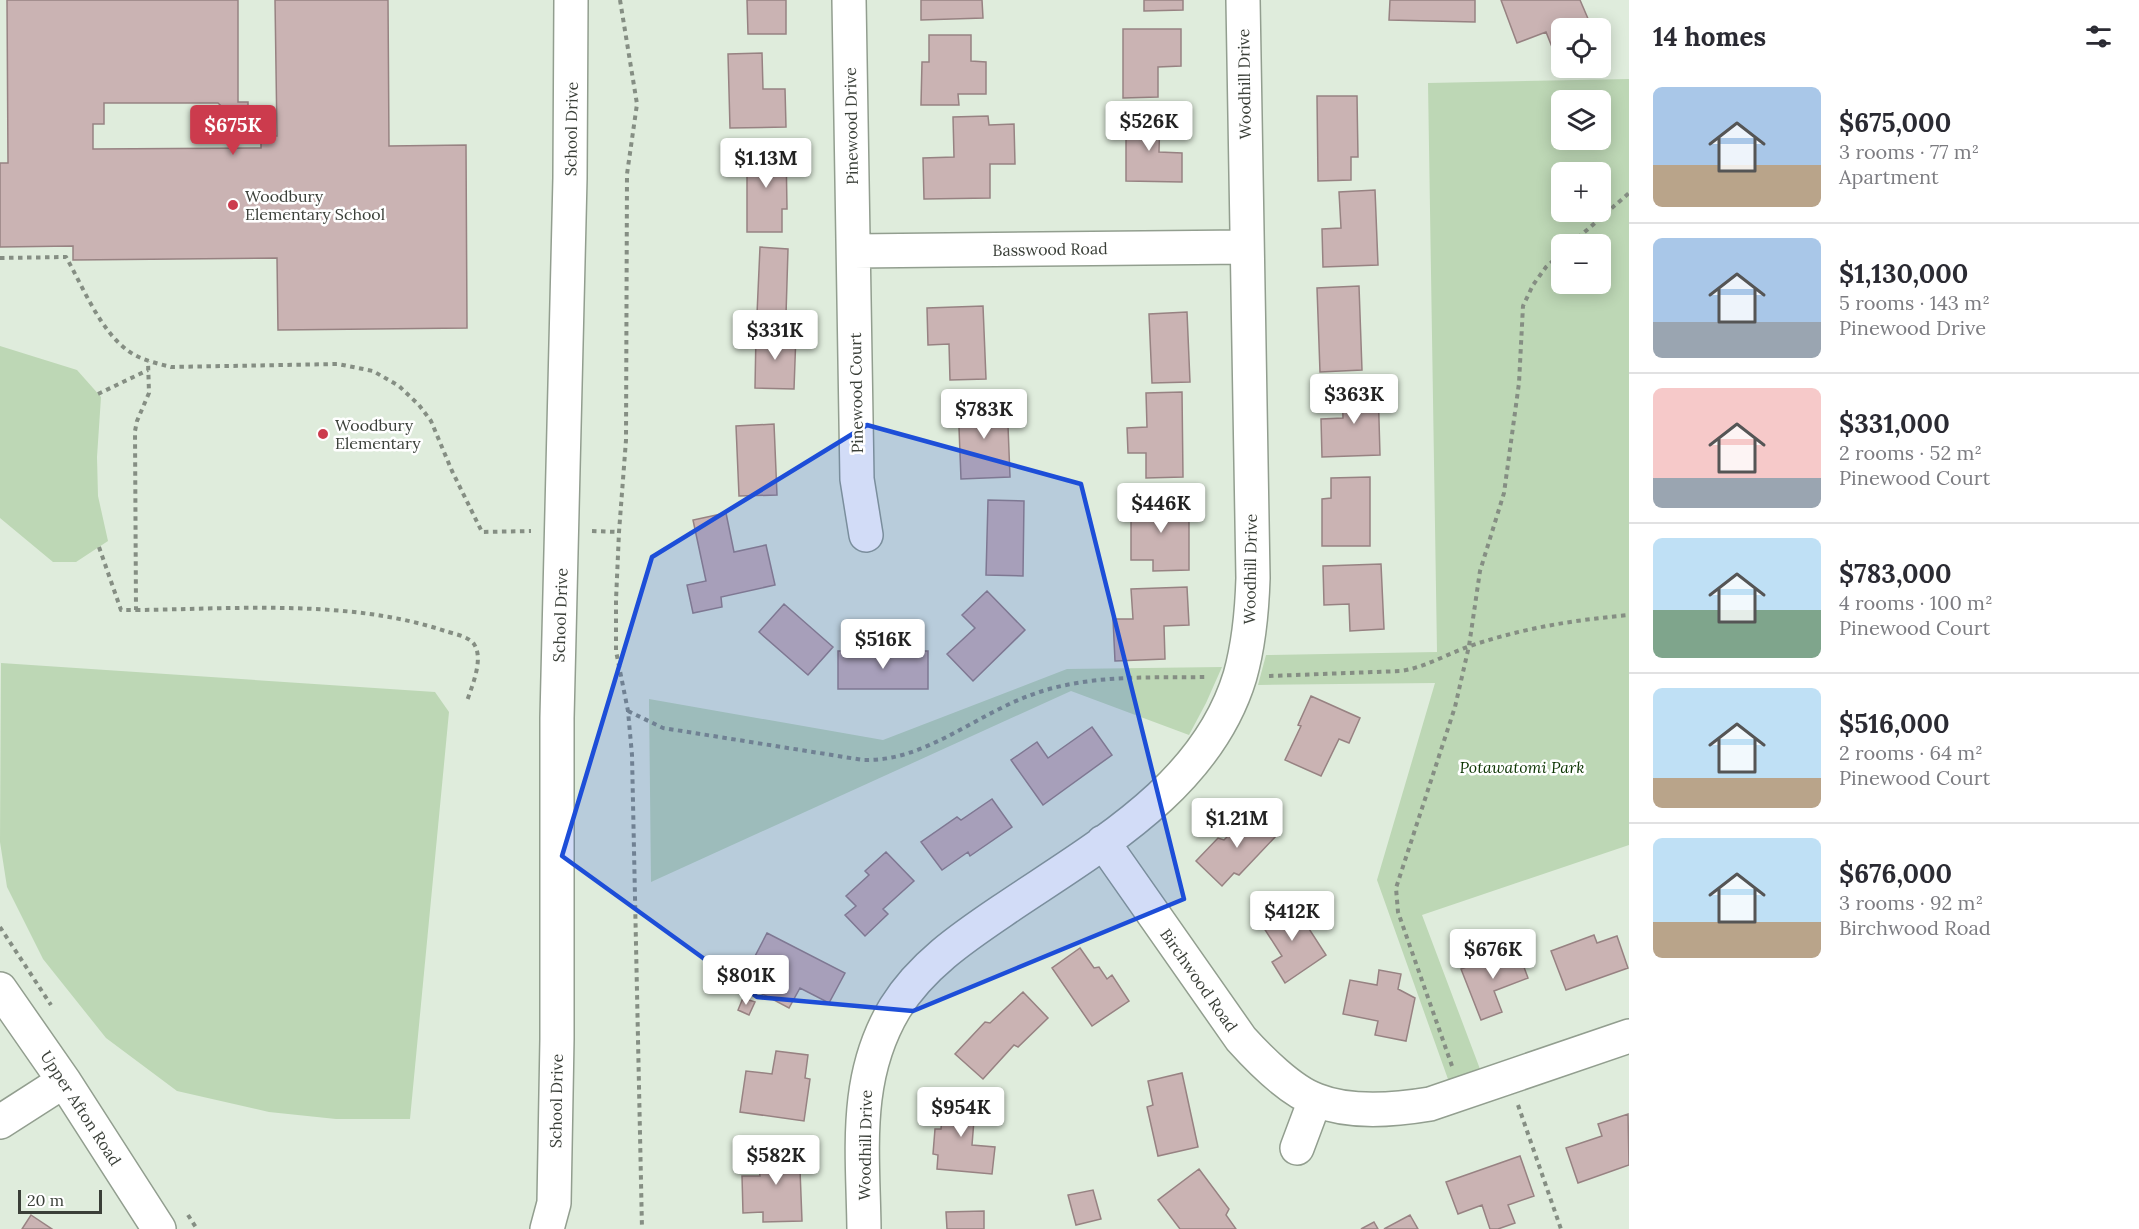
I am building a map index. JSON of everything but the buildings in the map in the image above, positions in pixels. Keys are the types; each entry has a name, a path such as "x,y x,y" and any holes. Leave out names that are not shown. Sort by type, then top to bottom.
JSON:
{"street":[{"name":"School Drive","path":"547,1229 554,1203 557,1039 557,718 563,531 572,0"},
{"name":"Pinewood Drive","path":"849,0 854,251"},
{"name":"Woodhill Drive","path":"864,1229 862,1124 866,1080 879,1042 896,1008 921,974 957,942 1103,842 1154,803 1191,765 1214,732 1227,708 1239,677 1248,642 1252,588 1243,0"},
{"name":"Basswood Road","path":"854,251 1246,247"},
{"name":"Pinewood Court","path":"854,251 857,479 866,535"},
{"name":"Birchwood Road","path":"1103,842 1240,1039 1268,1067 1315,1100 1351,1108 1396,1109 1430,1104 1629,1036"},
{"name":"Upper Afton Road","path":"0,989 64,1081 159,1229"},
{"path":"0,1122 64,1081"},
{"path":"1297,1148 1315,1100"}],"path":[{"path":"620,0 637,104 627,174 626,440 618,532 616,651 628,711 632,755 642,1229"},
{"path":"1582,234 1629,193"},
{"path":"0,258 66,257 109,333 128,351 148,361 171,367 338,363 373,371 399,386 419,405 431,421 482,532 618,532"},
{"path":"1551,263 1533,285 1523,306 1519,383 1505,483 1480,571 1469,646 1455,707 1396,888 1398,912 1455,1074 1514,1095 1561,1229"},
{"path":"136,610 135,431 149,393 148,361"},
{"path":"98,394 148,370"},
{"path":"99,547 121,610 327,610 388,616 435,627 466,638 472,641 476,649 476,669 467,701"},
{"path":"628,711 663,728 863,760 882,761 905,756 1031,695 1073,683 1110,679 1401,671 1417,668 1469,646 1530,628 1629,615"}],"highlighted area":[{"path":"867,425 1081,484 1184,899 913,1011 757,997 562,856 652,557"}],"green space":[{"name":"Potawatomi Park","path":"1629,79 1629,845 1422,915 1486,1085 1454,1096 1377,880 1435,683 1258,685 1266,655 1437,652 1428,83"},
{"path":"0,346 77,370 101,397 97,457 98,496 108,541 76,562 53,562 0,518"},
{"path":"1,663 435,692 449,712 410,1119 336,1119 269,1112 177,1091 106,1038 43,959 7,887 0,842"},
{"path":"1222,667 1189,735 1071,691 651,882 649,699 883,740 1067,669"}],"place":[{"name":"Woodbury Elementary School","path":"233,205"},
{"name":"Woodbury Elementary","path":"323,434"}]}
